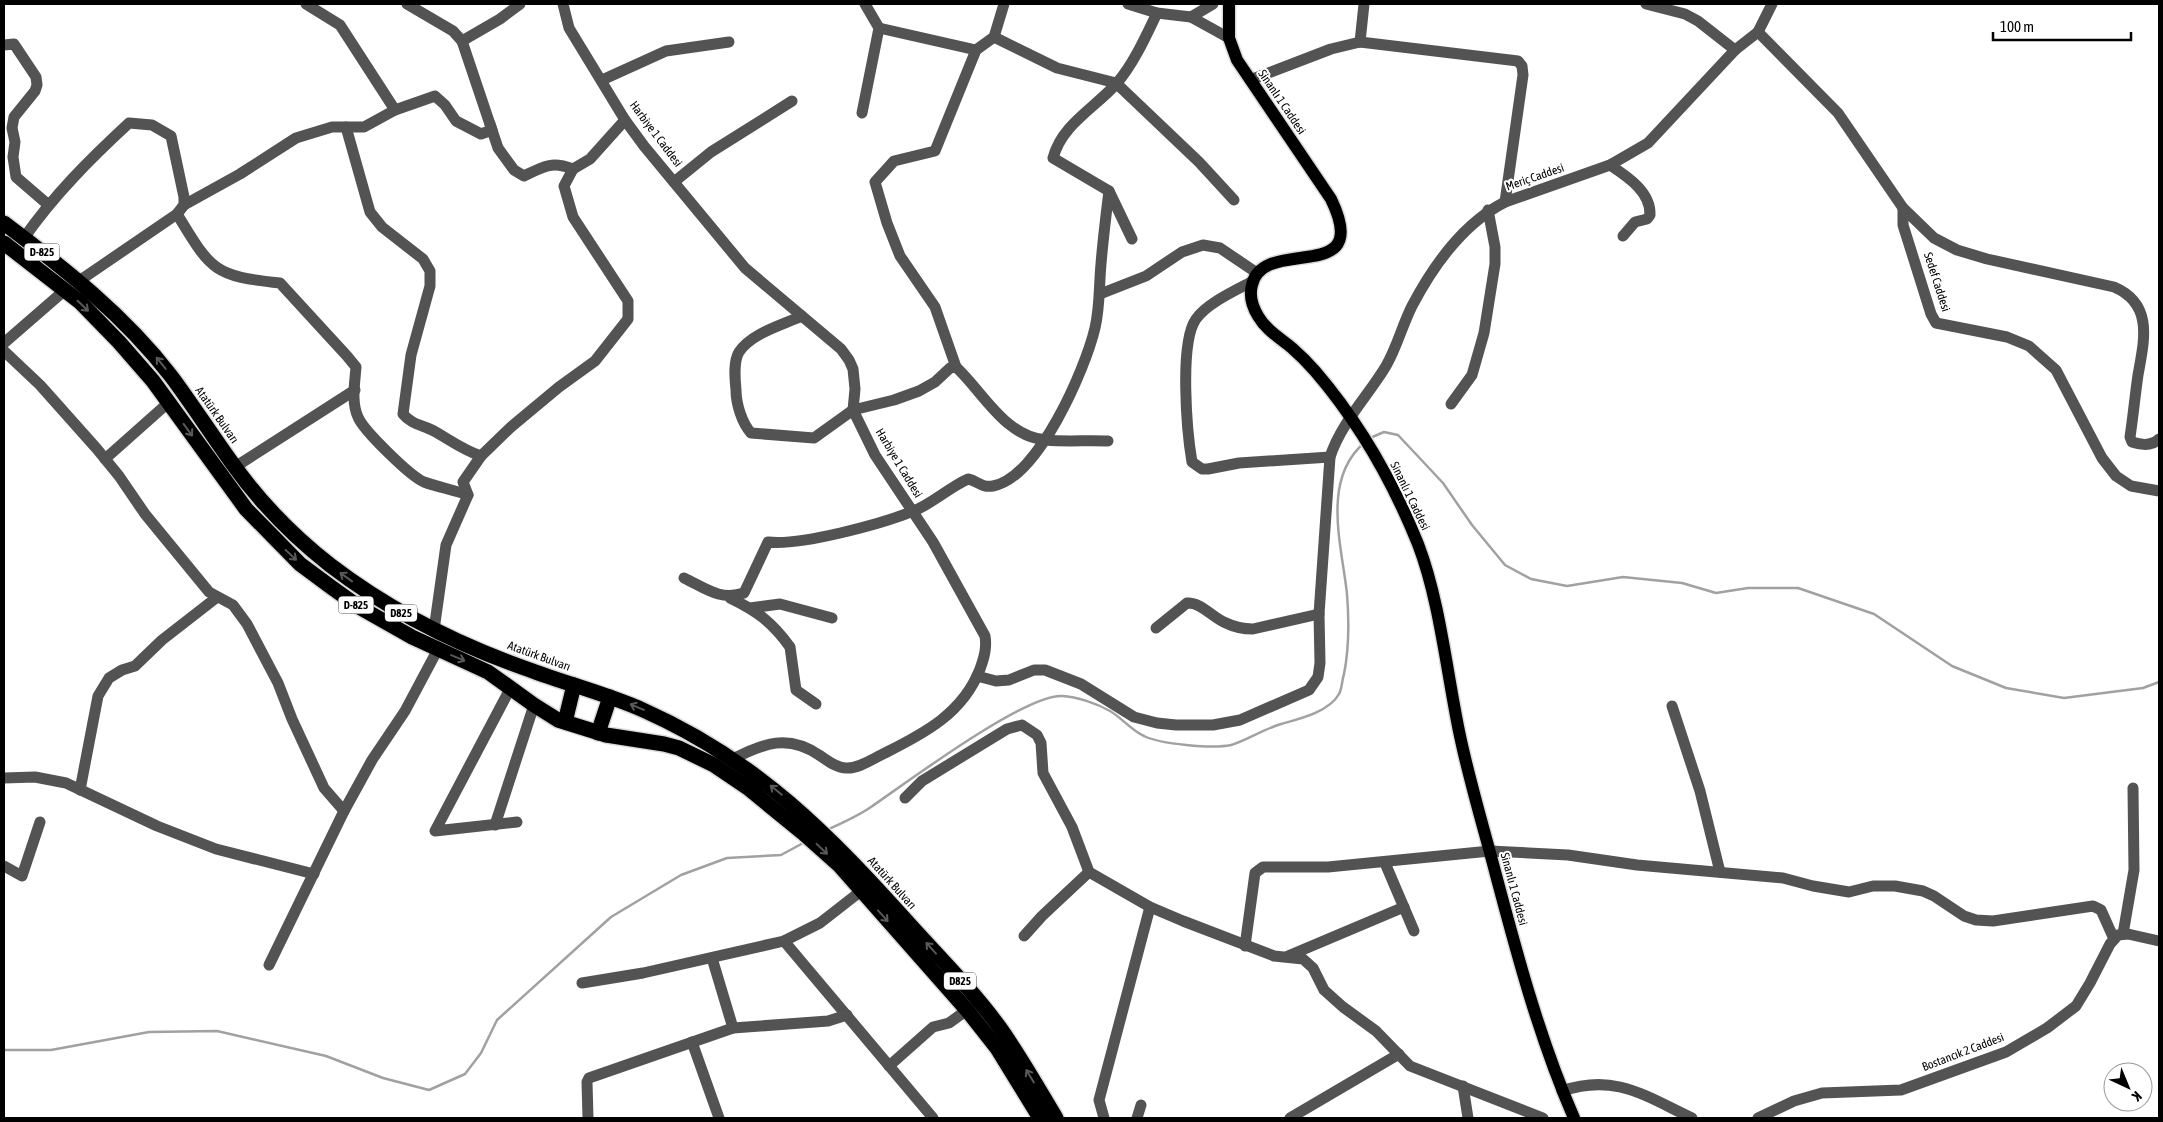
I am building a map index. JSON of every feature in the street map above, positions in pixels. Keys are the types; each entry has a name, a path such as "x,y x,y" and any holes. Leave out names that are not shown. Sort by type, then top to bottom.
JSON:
{"highway":[{"name":"Atatürk Bulvarı","path":"4,223 79,281 122,320 156,357 235,467 289,529 326,562 400,612 434,630 526,669 610,697 648,712 733,759 773,788 808,828 844,861 998,1025 1056,1118"},
{"name":"Atatürk Bulvarı","path":"4,243 65,290 119,342 153,381 246,509 300,564 359,607 438,649 488,672 534,705 565,722 598,734 664,744 694,756 748,788 808,828"},
{"path":"65,290 79,281"},
{"path":"565,722 574,685"},
{"path":"598,734 610,697"},
{"name":"Atatürk Bulvarı","path":"844,861 861,891 968,1010 997,1048 1040,1118"}],"main road":[{"name":"Sinanlı 1 Caddesi","path":"1229,4 1229,38 1237,60 1331,199 1337,212 1340,230 1334,247 1322,256 1281,260 1270,263 1255,277 1251,299 1259,319 1304,359 1331,391 1379,464 1407,519 1429,575 1460,735 1529,994 1562,1091 1574,1118"}],"street":[{"path":"306,4 340,25 394,110"},
{"path":"407,4 453,31 462,41 498,148 514,170 524,176 540,167 556,163 574,169"},
{"path":"462,41 500,19 520,4"},
{"name":"Harbiye 1 Caddesi","path":"563,4 569,28 625,120 674,182 745,268 840,349 849,360 854,379 853,410 875,455 946,564 985,636 985,652 977,676 965,698 949,716 894,749 854,767 846,768 837,766 809,748 790,742 764,745 733,759"},
{"path":"862,113 879,28 865,4"},
{"path":"1004,4 994,38 976,50 935,151 894,161 875,182 887,223 900,256 919,287 935,307 956,367 1004,420 1033,437 1045,440 1108,441"},
{"path":"1128,4 1157,13 1191,17 1229,38"},
{"path":"1191,17 1212,4"},
{"path":"1360,42 1364,4"},
{"path":"1646,4 1685,14 1698,21 1735,50"},
{"name":"Meriç Caddesi","path":"977,676 996,681 1009,680 1034,670 1045,670 1081,684 1134,717 1157,723 1213,725 1240,720 1309,690 1318,677 1320,663 1319,614 1330,457 1340,434 1353,424 1387,363 1413,306 1428,281 1457,241 1488,210 1505,202 1610,165 1648,143 1735,50 1758,32 1772,4"},
{"path":"1132,239 1109,191 1053,158 1056,145 1084,112 1116,83 1145,38 1157,13"},
{"path":"879,28 976,50"},
{"name":"Sedef Caddesi","path":"1758,32 1838,113 1903,208 1903,225 1931,314 1936,323 2007,337 2029,346 2056,370 2102,458 2116,476 2130,486 2159,491"},
{"path":"994,38 1057,68 1116,83 1199,162 1234,200"},
{"path":"602,80 666,51 729,42"},
{"path":"1250,80 1331,49 1360,42 1518,61 1522,66 1523,75 1505,202"},
{"path":"4,45 14,44 36,77 37,85 35,91 14,117 12,128 15,142 13,157 16,177 45,202 49,203"},
{"path":"79,281 180,209 296,138 332,127 364,127 394,110 435,96 445,105 456,121 482,134 492,130 490,124"},
{"path":"674,182 711,152 792,101"},
{"path":"468,495 462,482 481,456 559,387 595,360 628,319 628,301 573,217 564,186 574,169 590,160 625,120"},
{"path":"24,238 49,203 96,154 129,124 138,122 152,125 171,136 184,197 180,209 202,254 220,272 249,280 280,283 356,367 355,390 358,417 369,433 422,481 468,495"},
{"path":"346,127 370,212 382,227 423,259 430,271 430,286 411,355 403,414 409,421 433,431 469,452 481,456"},
{"path":"1610,165 1627,177 1644,194 1648,200 1650,210 1647,219 1635,222 1623,236"},
{"path":"730,598 744,593 768,542 779,544 812,539 913,512 968,479 981,486 991,486 1013,478 1045,440 1089,351 1100,294 1101,264 1109,191"},
{"path":"1903,208 1929,233 1957,250 1996,261 2114,287 2127,292 2138,308 2145,328 2130,437 2132,442 2141,444 2153,444 2159,439"},
{"path":"1451,404 1472,375 1484,334 1495,264 1495,247 1488,210"},
{"path":"1100,294 1146,276 1182,252 1202,245 1220,248 1255,277 1221,298 1196,319 1189,337 1186,414 1192,462 1202,469 1208,469 1239,463 1330,457"},
{"path":"4,343 65,290"},
{"path":"802,316 752,338 739,353 735,370 736,396 745,427 751,433 757,435 800,435 814,438 853,410 894,400 919,390 935,382 950,368 956,367"},
{"path":"4,351 40,385 106,459 169,545 216,598 234,605 247,624 278,683 292,720 324,788 344,812"},
{"path":"235,467 355,390"},
{"path":"106,459 168,403"},
{"path":"434,630 446,545 461,506 468,495"},
{"path":"684,578 718,595 730,598 762,615 790,647 796,690 816,704"},
{"path":"80,790 98,696 109,678 122,670 135,666 162,640 216,598"},
{"path":"1156,628 1187,603 1191,602 1225,623 1242,628 1253,629 1319,614"},
{"path":"750,608 780,604 832,618"},
{"path":"269,965 344,812 372,760 405,711 438,649"},
{"path":"511,687 435,831 517,822"},
{"path":"495,825 534,705"},
{"path":"1672,706 1700,791 1720,872"},
{"path":"905,798 922,781 1006,730 1022,725 1037,735 1041,743 1043,773 1072,826 1089,872 1150,908 1244,946 1274,956 1303,960 1313,968 1324,990 1343,1007 1376,1031 1410,1066 1421,1073 1463,1086 1543,1118"},
{"path":"4,778 35,777 66,783 157,826 216,848 314,874"},
{"name":"Bostancık 2 Caddesi","path":"1758,1118 1794,1101 1822,1093 1901,1090 2006,1052 2047,1028 2076,1006 2118,936 2134,870 2133,788"},
{"path":"4,866 22,876 40,822"},
{"path":"1244,946 1255,873 1260,869 1385,863 1448,854 1490,851 1568,855 1637,865 1784,878 1813,886 1849,892 1873,886 1895,886 1923,891 1964,916 1976,920 1993,920 2093,906 2101,910 2118,936 2159,941"},
{"path":"1385,863 1414,931"},
{"path":"1024,936 1042,916 1089,872"},
{"path":"582,983 712,958 784,941 820,923 861,891"},
{"path":"1285,957 1404,907"},
{"path":"1104,1118 1099,1100 1150,908"},
{"path":"784,941 933,1118"},
{"path":"712,958 733,1028"},
{"path":"889,1066 932,1027 949,1023 968,1010"},
{"path":"588,1118 587,1082 590,1078 733,1028 828,1021 847,1015"},
{"path":"692,1042 719,1118"},
{"path":"1290,1118 1399,1054"},
{"path":"1562,1091 1588,1084 1610,1084 1636,1092 1692,1118"},
{"path":"1463,1086 1468,1118"},
{"path":"1137,1118 1141,1105"}],"waterway":[{"path":"1370,438 1384,432 1398,435 1443,483 1472,525 1505,565 1531,579 1567,586 1623,577 1682,583 1716,593 1748,588 1798,588 1874,614 1952,666 2006,688 2064,698 2143,688 2159,682"},
{"path":"827,830 866,810 995,724 1021,709 1045,699 1062,696 1080,699 1110,711 1144,736 1162,741 1199,746 1231,745 1275,726 1313,714 1328,706 1341,690 1348,644 1348,604 1339,535 1338,494 1342,475 1351,458 1364,443"},
{"path":"4,1050 51,1050 149,1032 217,1031 326,1056 383,1078 429,1090 465,1074 481,1053 497,1020 611,917 681,875 727,858 781,855 805,842"}]}
